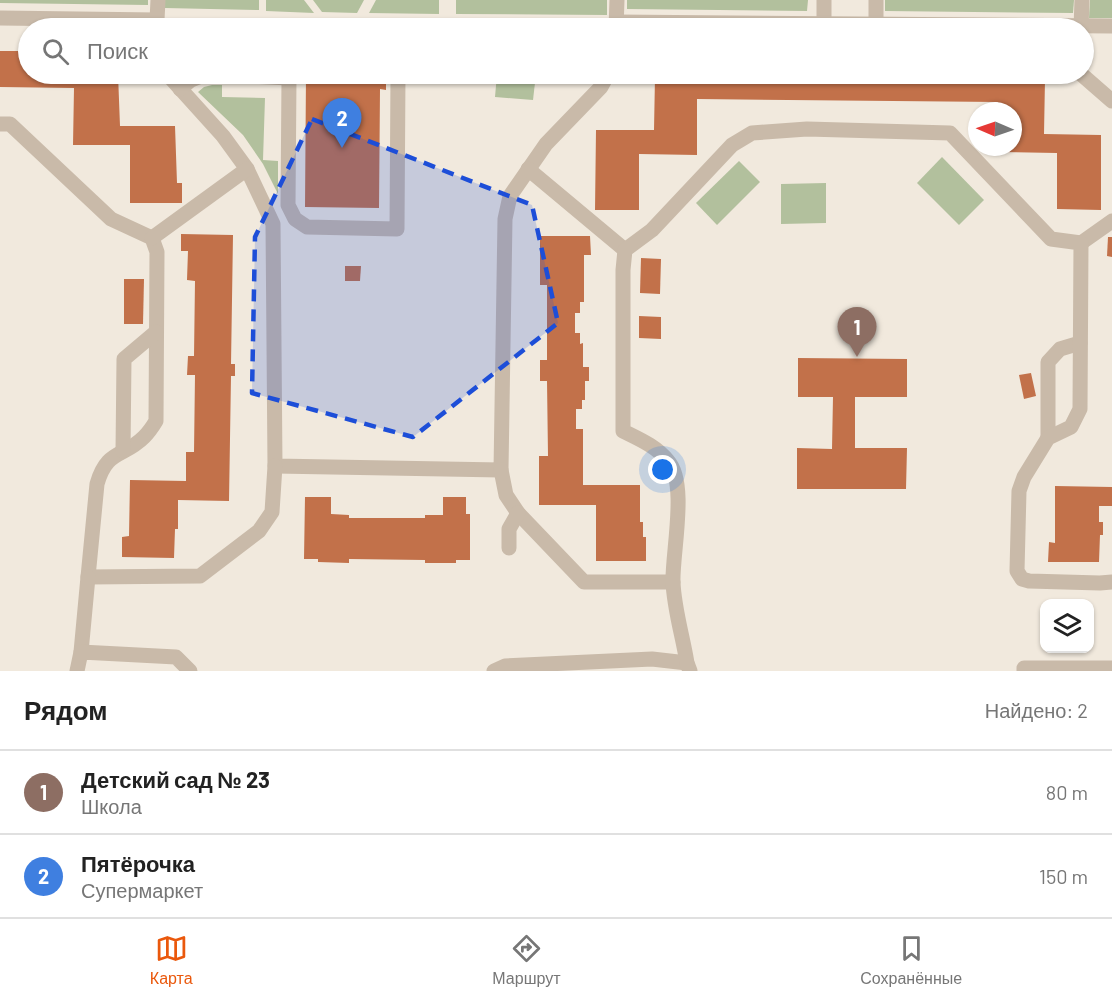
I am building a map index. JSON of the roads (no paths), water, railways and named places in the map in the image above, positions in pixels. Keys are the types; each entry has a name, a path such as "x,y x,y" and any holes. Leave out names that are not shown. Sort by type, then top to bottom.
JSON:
{"lane":[{"path":"157,18 158,0"},
{"path":"616,18 617,0"},
{"path":"824,0 824,18"},
{"path":"876,0 876,18"},
{"path":"1081,18 1082,0"},
{"path":"0,18 18,19"},
{"path":"1094,27 1112,26"},
{"path":"88,577 200,576 259,531 272,512 275,466 273,224 248,170 223,136 176,84"},
{"path":"180,89 186,84"},
{"path":"290,84 288,205 295,219 307,227 396,230 398,84"},
{"path":"603,84 546,144 510,196 505,219 501,470 506,495 518,513 584,582 673,582"},
{"path":"1092,84 1112,101"},
{"path":"0,124 10,124 111,219 152,238 158,252 156,421 144,437 112,456 101,469 96,484 81,652 77,671"},
{"path":"494,671 505,666 580,666 652,659 688,667 673,582 677,526 677,480 670,462 650,445 623,431 623,270 625,250 652,230 732,144 752,133 807,129 950,133 1051,239 1081,243 1112,221"},
{"path":"152,238 248,170"},
{"path":"528,170 625,250"},
{"path":"1048,438 1071,428 1080,409 1081,243"},
{"path":"123,451 124,359 156,332"},
{"path":"1080,343 1060,349 1048,362 1048,438 1024,477 1019,491 1017,571 1022,579 1029,582 1100,584 1112,582"},
{"path":"275,466 501,470"},
{"path":"509,548 509,529 518,513"},
{"path":"81,652 176,657 190,671"},
{"path":"1024,671 1024,668 1112,668"}],"place":[{"name":"Пятёрочка","path":"342,148"},
{"name":"Детский сад № 23","path":"857,357"}]}
